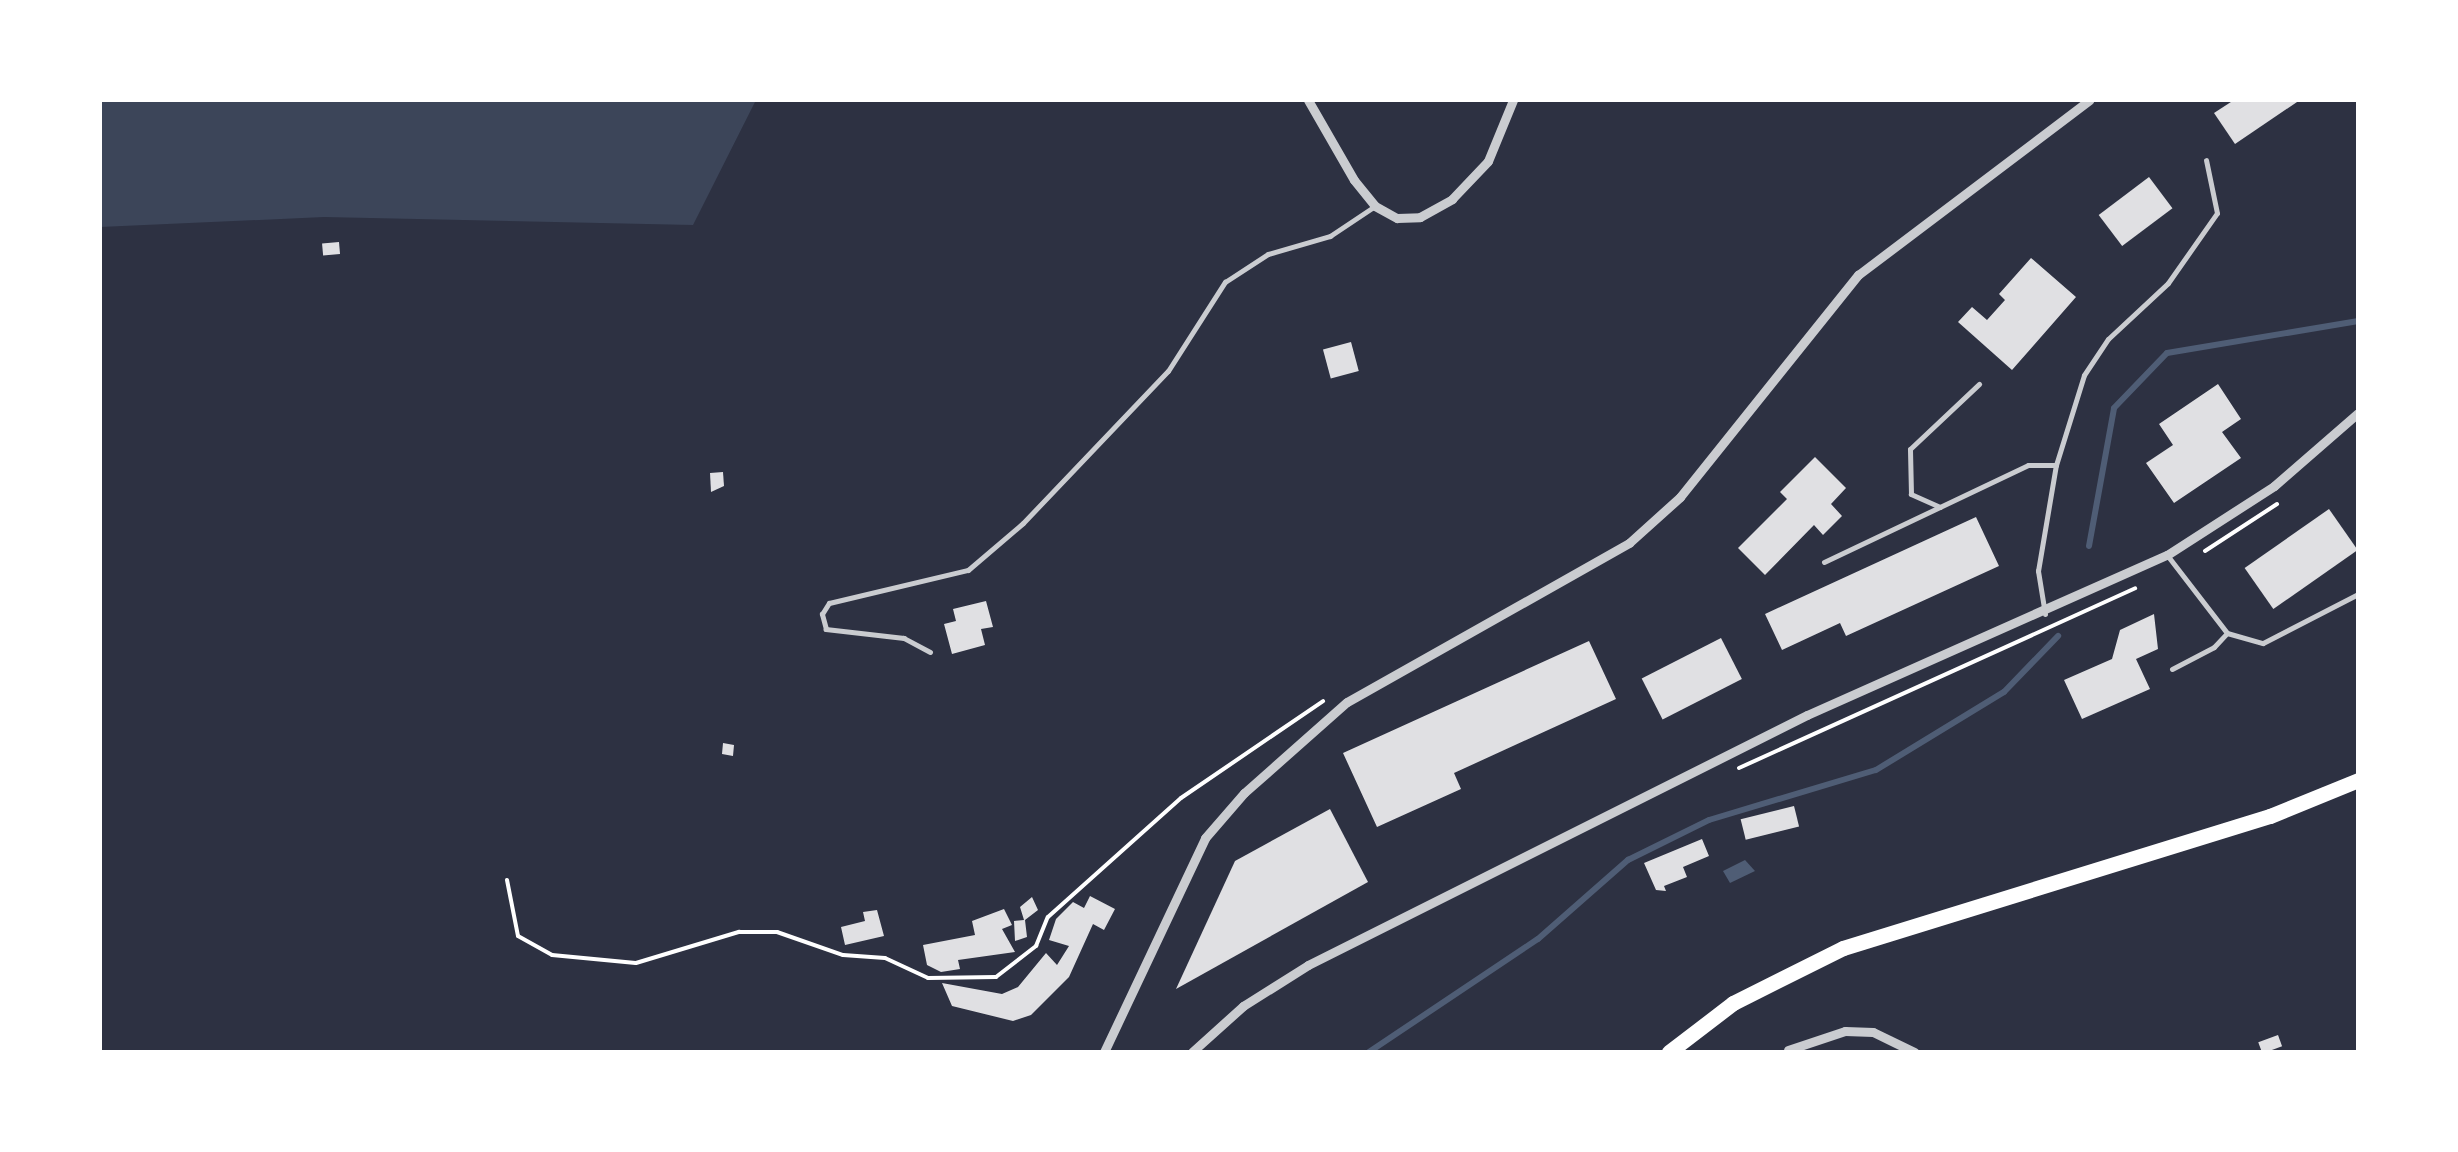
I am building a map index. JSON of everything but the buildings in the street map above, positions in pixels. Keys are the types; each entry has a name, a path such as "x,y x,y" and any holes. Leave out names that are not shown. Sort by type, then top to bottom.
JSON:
{"main road":[{"path":"1669,1052 1733,1002 1843,948 2270,816 2358,780"}],"street":[{"path":"1308,100 1375,206 1397,218 1420,218 1452,200 1488,162 1513,100"},
{"path":"1104,1052 1205,838 1244,793 1347,702 1629,542 1680,497 1858,276 2089,100"},
{"path":"1192,1052 1243,1006 1308,965 1807,716 2045,614 2167,555 2274,486 2358,414"},
{"path":"1788,1050 1859,1032 1914,1052"}],"lane":[{"path":"2045,614 2038,571 2056,466 2084,375 2108,338 2168,282 2217,212 2206,160"},
{"path":"930,652 904,638 826,628 822,614 830,603 968,570 1022,524 1168,371 1224,282 1268,254 1330,236 1375,206"},
{"path":"1940,507 1910,494 1910,449 1979,384"},
{"path":"1824,562 2028,465 2056,466"},
{"path":"2167,555 2227,633 2262,643 2358,594"},
{"path":"2172,669 2214,648 2227,633"}],"path":[{"path":"2174,568 2247,528 2290,494"},
{"path":"1730,772 2139,586"},
{"path":"508,880 518,936 552,955 636,963 739,932 777,932 843,955 885,958 928,978 996,977 1036,946 1048,917 1181,798 1306,709 1329,698 1347,702"}],"shaded area":[{"path":"100,100 756,100 693,225 324,217 100,227"},
{"path":"1745,860 1755,871 1730,883 1723,871"}],"waterway":[{"path":"2089,546 2114,408 2167,353 2358,321"},
{"path":"1369,1052 1538,939 1628,860 1709,820 1876,770 2004,692 2058,636"}]}
